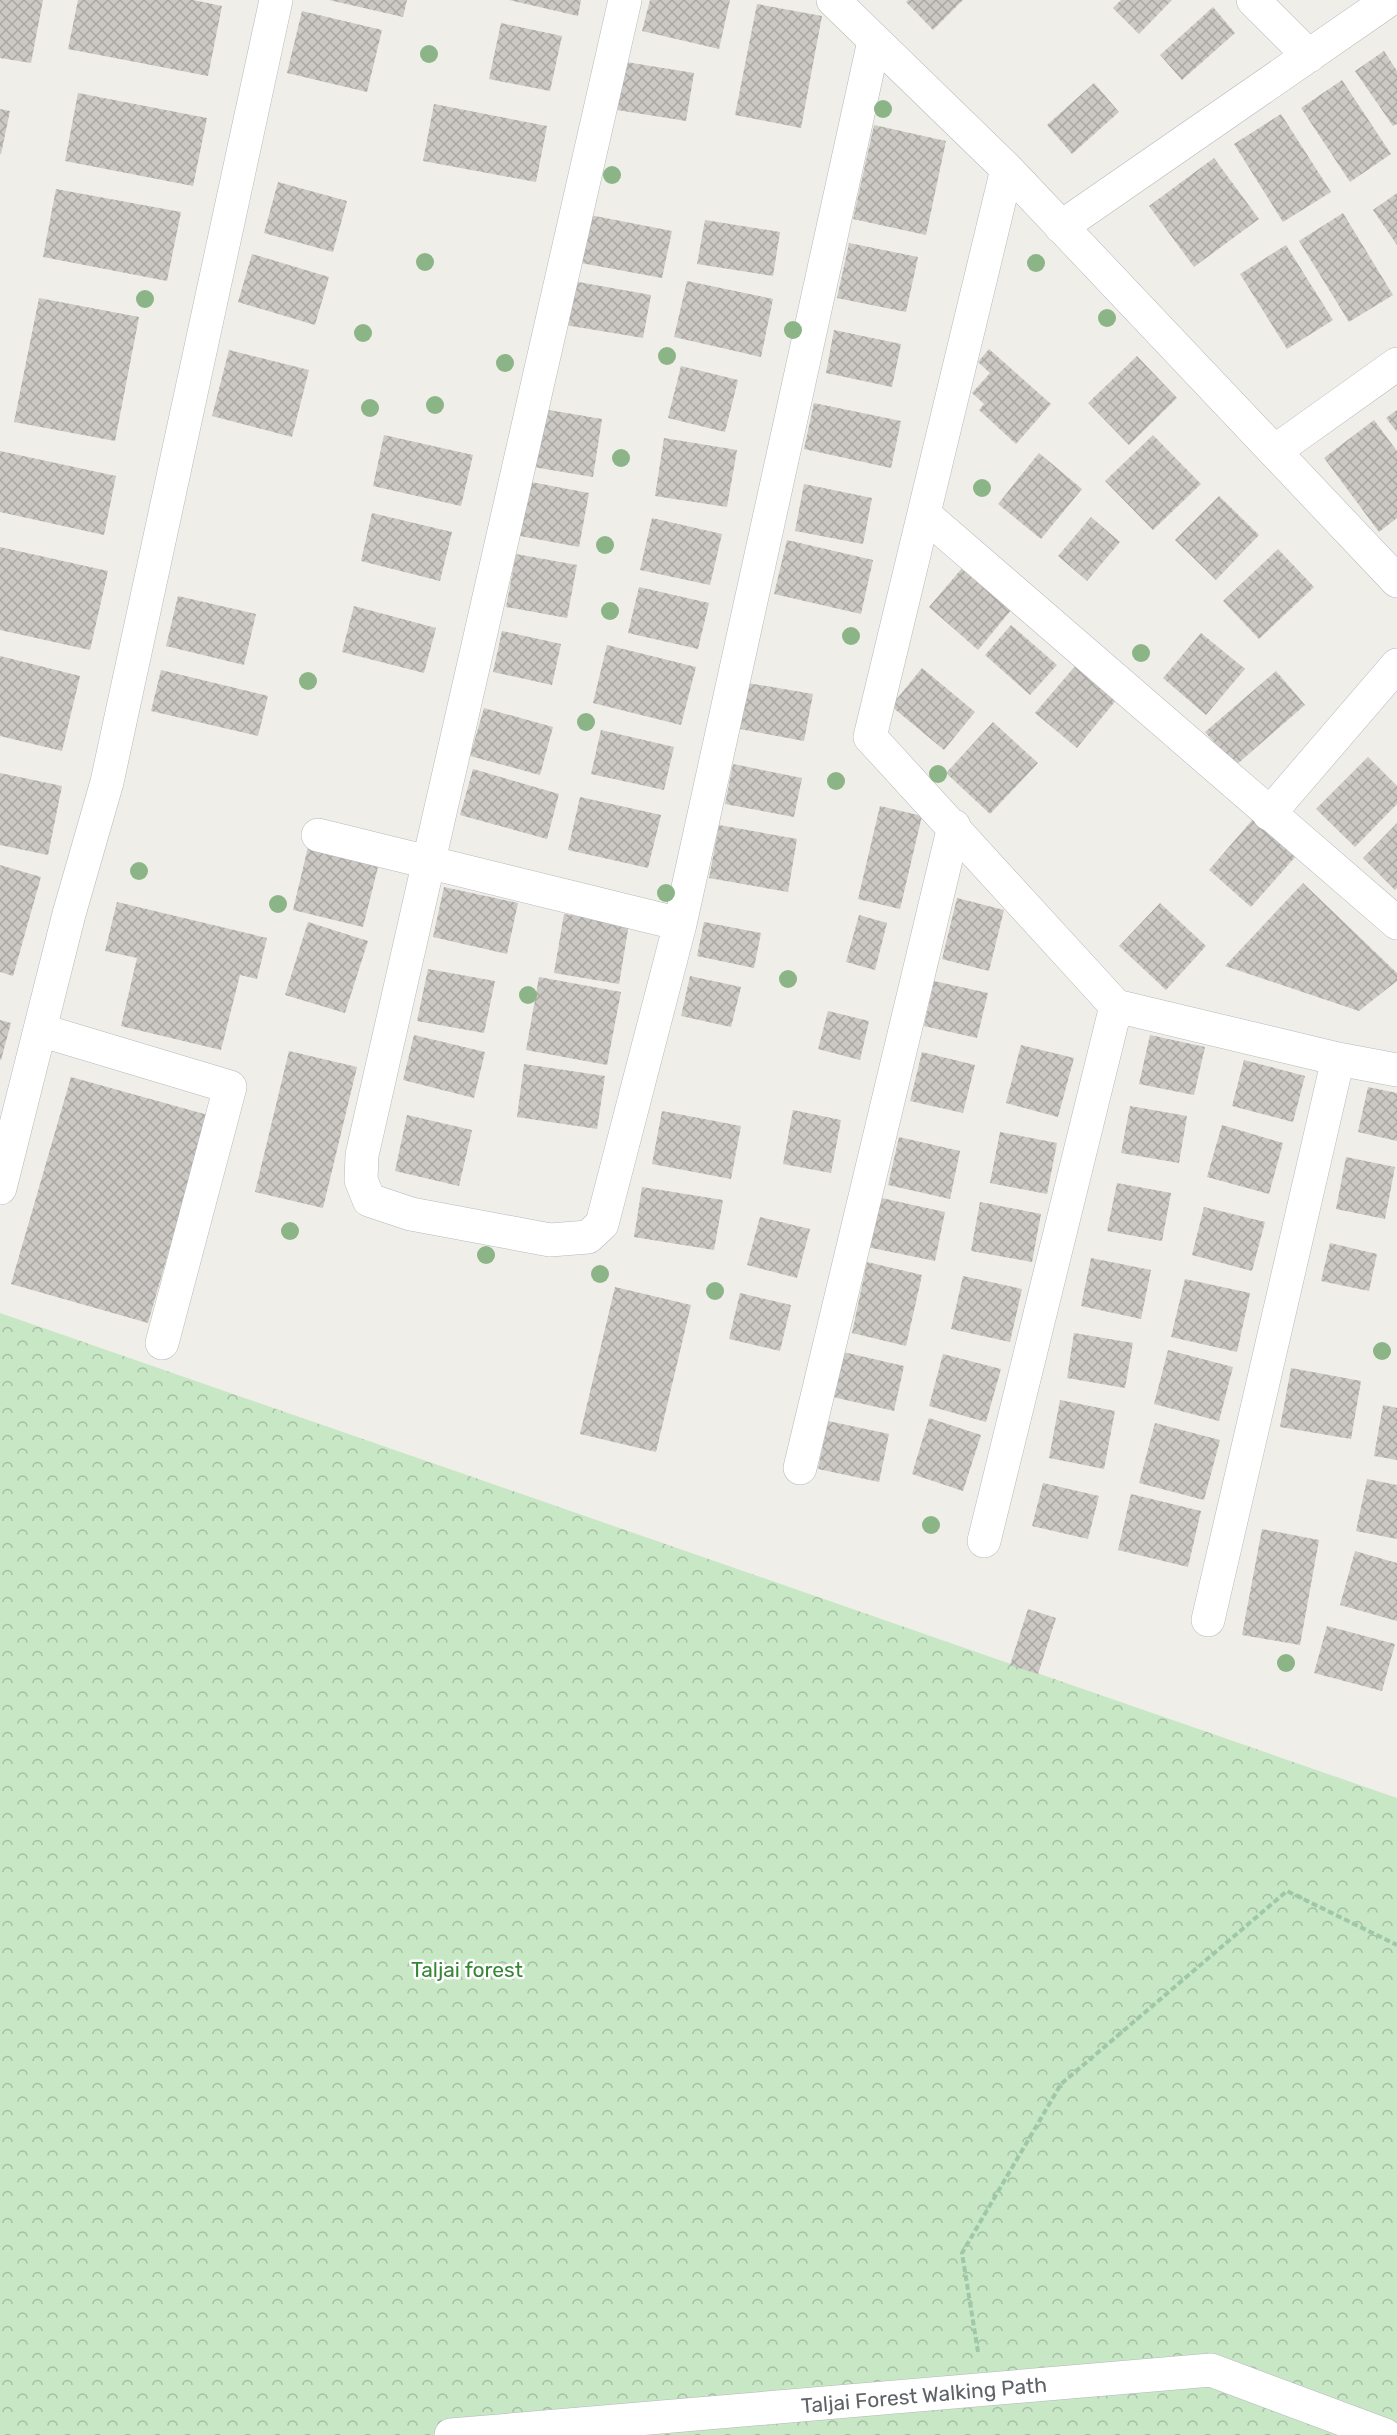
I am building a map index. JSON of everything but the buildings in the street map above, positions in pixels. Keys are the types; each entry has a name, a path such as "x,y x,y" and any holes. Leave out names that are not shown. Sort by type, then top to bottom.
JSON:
{"street":[{"path":"0,1188 69,914 107,782 276,0"},
{"path":"625,0 362,1155 361,1180 369,1200 411,1214 550,1240 588,1237 602,1224 680,924 874,41"},
{"path":"833,0 1007,169 1397,581"},
{"path":"1253,0 1309,56"},
{"path":"1061,227 1389,0"},
{"path":"1007,169 870,736 954,825 1116,1006 1338,1059 1397,1070"},
{"path":"1275,451 1397,364"},
{"path":"924,514 1397,923"},
{"path":"1269,814 1397,665"},
{"path":"800,1468 954,825"},
{"path":"318,835 680,924"},
{"path":"984,1541 1116,1006"},
{"path":"40,1030 230,1087 162,1343"},
{"path":"1208,1620 1338,1059"},
{"name":"Taljai Forest Walking Path","path":"451,2435 1211,2370 1385,2435"}],"path":[{"path":"984,2390 962,2253 1061,2084 1287,1891 1397,1945"}],"green space":[{"name":"Taljai forest","path":"0,1313 1397,1798 1397,2435 0,2435"}]}
